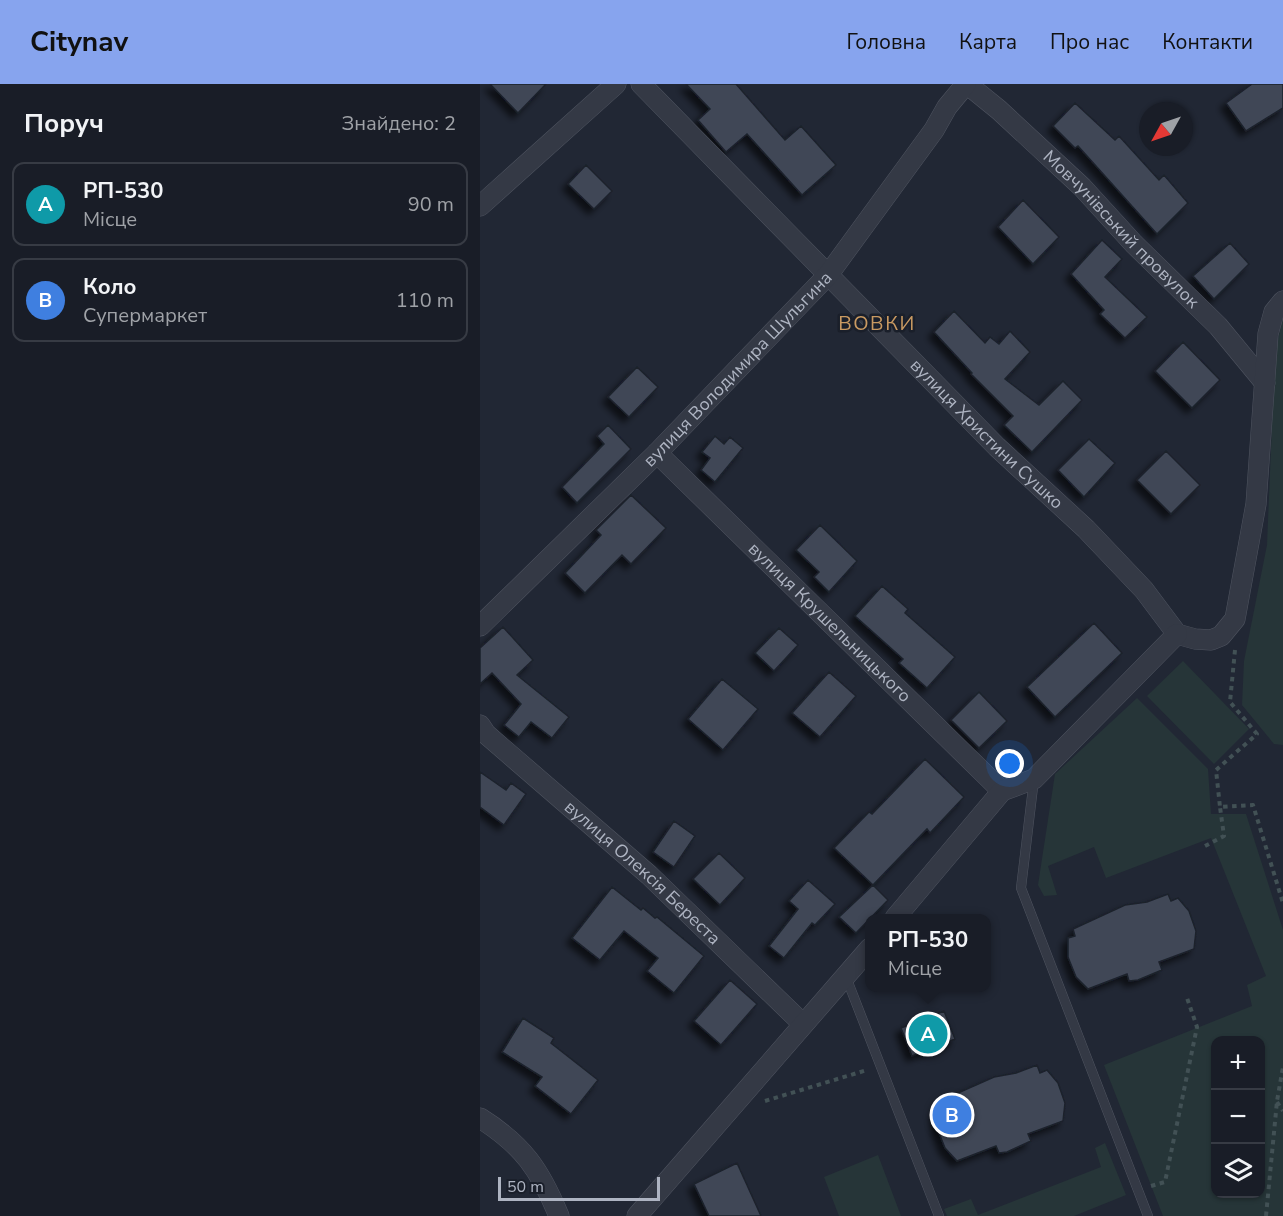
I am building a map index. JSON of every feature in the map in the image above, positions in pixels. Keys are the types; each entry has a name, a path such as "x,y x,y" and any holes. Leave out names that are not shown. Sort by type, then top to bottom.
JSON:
{"street":[{"path":"480,206 616,84"},
{"name":"вулиця Христини Сушко","path":"641,84 997,447 1086,529 1144,590 1177,634"},
{"path":"967,84 984,86 993,84"},
{"name":"вулиця Володимира Шульгина","path":"480,626 657,453 828,275 934,130 947,107 967,84"},
{"name":"Мовчунівський провулок","path":"967,84 999,110 1082,187 1134,244 1218,326 1265,383"},
{"path":"898,914 1002,791 1034,779 1177,634 1211,640 1221,636 1235,619 1256,504 1268,334 1274,312 1283,301"},
{"name":"вулиця Крушельницького","path":"657,453 1002,791"},
{"name":"вулиця Олексія Береста","path":"482,733 649,875 803,1024"},
{"path":"637,1216 865,954"},
{"path":"480,1118 496,1128 528,1156 548,1190 559,1216"}],"lane":[{"path":"1034,779 1021,888 1148,1216"},
{"path":"846,977 939,1216"}],"path":[{"path":"1205,846 1224,836 1216,770 1257,734 1230,702 1236,644 1235,619"},
{"path":"1220,807 1253,805 1283,903"},
{"path":"1166,1182 1197,1027 1187,998"},
{"path":"735,1102 752,1105 880,1065"},
{"path":"1266,1216 1277,1101 1283,1067"},
{"path":"1277,1101 1283,1111"}],"shaded area":[{"path":"1283,318 1283,745 1274,744 1242,705 1244,661 1267,545 1275,352"},
{"path":"1183,661 1249,729 1214,764 1147,696"},
{"path":"1137,698 1208,769 1211,814 1246,814 1283,930 1283,1216 1163,1216 1104,1065 1252,1006 1247,985 1266,976 1211,838 1106,878 1094,847 1048,866 1057,895 1044,896 1038,885 1055,774"},
{"path":"1105,1143 1126,1195 1074,1216 947,1216 944,1209 971,1199 978,1215 1101,1167 1095,1148"},
{"path":"878,1155 901,1216 839,1216 824,1177"}],"building":[{"path":"490,84 546,84 518,113"},
{"path":"686,84 736,84 785,140 801,126 836,165 802,195 747,134 726,152 698,120 710,109"},
{"path":"1252,84 1283,84 1283,108 1246,131 1226,103"},
{"path":"1075,103 1115,140 1119,136 1159,180 1164,175 1188,203 1157,234 1078,146 1075,148 1053,126"},
{"path":"586,165 612,191 594,209 568,184"},
{"path":"1023,200 1059,237 1033,264 998,227"},
{"path":"1102,240 1122,259 1105,277 1147,317 1125,338 1100,314 1104,310 1071,274"},
{"path":"1230,243 1249,264 1214,299 1193,276"},
{"path":"954,311 985,343 990,337 999,344 1010,331 1030,352 1005,379 1039,405 1063,381 1082,400 1032,452 1004,425 1013,416 971,374 934,332"},
{"path":"1183,342 1220,380 1192,408 1155,371"},
{"path":"637,367 658,387 629,417 608,397"},
{"path":"608,425 631,449 577,503 562,487 604,444 597,436"},
{"path":"715,436 724,444 730,437 743,448 715,482 701,470 710,458 702,452"},
{"path":"1089,439 1115,463 1084,497 1058,470"},
{"path":"1166,451 1200,485 1171,514 1137,480"},
{"path":"631,495 666,528 631,564 622,555 585,593 565,573 601,535 596,530"},
{"path":"820,525 857,561 829,592 814,577 819,572 796,550"},
{"path":"882,586 908,609 905,613 955,657 927,688 899,663 903,659 855,616"},
{"path":"1094,623 1122,653 1055,717 1027,687"},
{"path":"503,627 533,660 517,675 569,717 552,738 531,722 519,737 504,725 521,704 492,673 480,684 480,648"},
{"path":"779,628 798,645 774,671 755,653"},
{"path":"829,672 856,696 820,737 792,713"},
{"path":"722,679 758,709 723,750 688,719"},
{"path":"979,692 1007,721 979,748 951,720"},
{"path":"925,759 964,797 930,833 927,829 873,885 834,848 869,812 872,814"},
{"path":"480,772 506,790 511,783 526,794 504,825 480,807"},
{"path":"674,821 695,836 674,867 653,852"},
{"path":"719,853 745,878 720,905 693,879"},
{"path":"808,880 835,904 815,925 812,923 784,958 769,946 798,909 789,901"},
{"path":"873,885 888,900 874,914 865,914 865,924 856,933 839,917"},
{"path":"612,887 641,910 643,908 655,918 657,917 704,956 674,993 647,971 658,958 624,931 600,960 572,938"},
{"path":"1168,894 1171,901 1178,898 1189,911 1196,931 1194,949 1159,962 1162,970 1138,980 1129,981 1127,974 1088,989 1076,977 1068,957 1068,938 1075,936 1073,929 1125,905 1147,902"},
{"path":"730,980 757,1004 721,1045 694,1021"},
{"path":"944,1011 955,1039 912,1056 901,1028"},
{"path":"523,1018 554,1038 551,1043 598,1080 571,1114 535,1086 542,1077 502,1052"},
{"path":"1037,1065 1040,1073 1047,1070 1058,1083 1065,1103 1063,1121 1028,1134 1031,1141 1007,1152 999,1153 996,1146 957,1161 945,1148 937,1128 937,1110 944,1107 942,1100 994,1077 1016,1073"},
{"path":"737,1163 761,1216 709,1216 694,1184"}],"place":[{"name":"РП-530","path":"928,1034"},
{"name":"Коло","path":"952,1115"}],"district":[{"name":"ВОВКИ","path":"877,323"}]}
